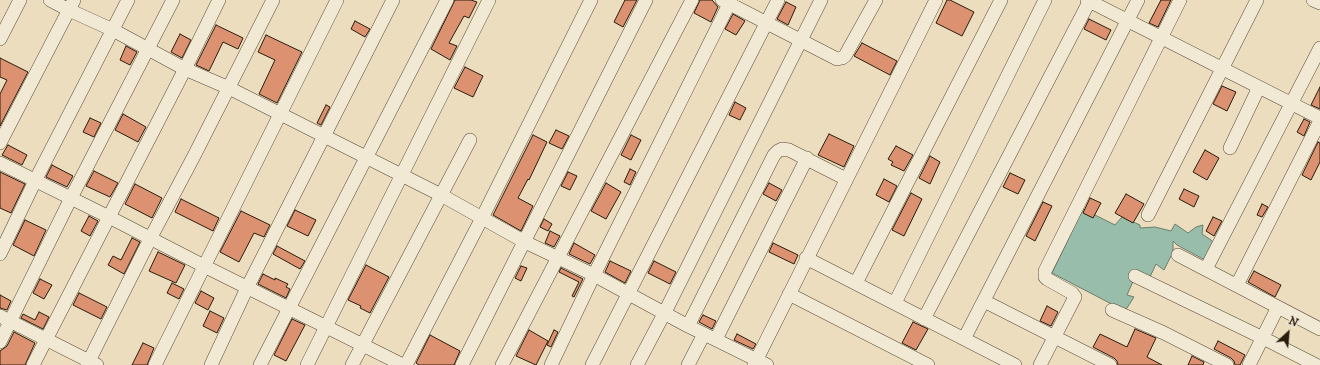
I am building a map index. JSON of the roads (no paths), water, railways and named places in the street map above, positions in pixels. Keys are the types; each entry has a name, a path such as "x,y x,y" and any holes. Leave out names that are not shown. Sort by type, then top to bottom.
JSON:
{"street":[{"path":"0,39 20,0"},
{"path":"50,0 71,5 113,30 185,69 229,88 402,175 525,242 594,275 759,363 806,258 936,0"},
{"path":"0,254 35,181 128,0"},
{"path":"0,342 5,318 71,198 173,0"},
{"path":"33,365 219,0"},
{"path":"5,318 91,364 150,239 273,0"},
{"path":"155,365 337,0"},
{"path":"211,365 247,288 393,0"},
{"path":"260,365 447,0"},
{"path":"307,365 490,0"},
{"path":"0,163 247,288 404,365 482,218 591,0"},
{"path":"462,365 646,0"},
{"path":"502,365 692,0"},
{"path":"592,365 778,0"},
{"path":"637,365 821,0"},
{"path":"552,365 594,275 728,1 767,23 837,58 842,58 845,56 876,0"},
{"path":"856,284 1001,0"},
{"path":"895,303 1045,0"},
{"path":"924,319 1089,0 1320,118"},
{"path":"964,339 1138,0"},
{"path":"1040,365 1074,297 1072,293 1047,280 1045,277 1045,272 1180,0"},
{"path":"1148,215 1257,0"},
{"path":"1313,0 1320,3"},
{"path":"0,143 71,5"},
{"path":"1206,269 1320,48"},
{"path":"1230,148 1260,87"},
{"path":"1237,284 1320,121"},
{"path":"352,365 470,140"},
{"path":"688,326 774,155 778,151 782,149 789,150 846,178"},
{"path":"688,365 710,337 806,158"},
{"path":"1178,255 1237,284 1320,329"},
{"path":"806,258 1015,365"},
{"path":"1135,276 1316,365"},
{"path":"789,294 928,365"},
{"path":"984,301 1110,365"},
{"path":"1249,365 1278,307"},
{"path":"1112,310 1164,332 1227,365"}]}
